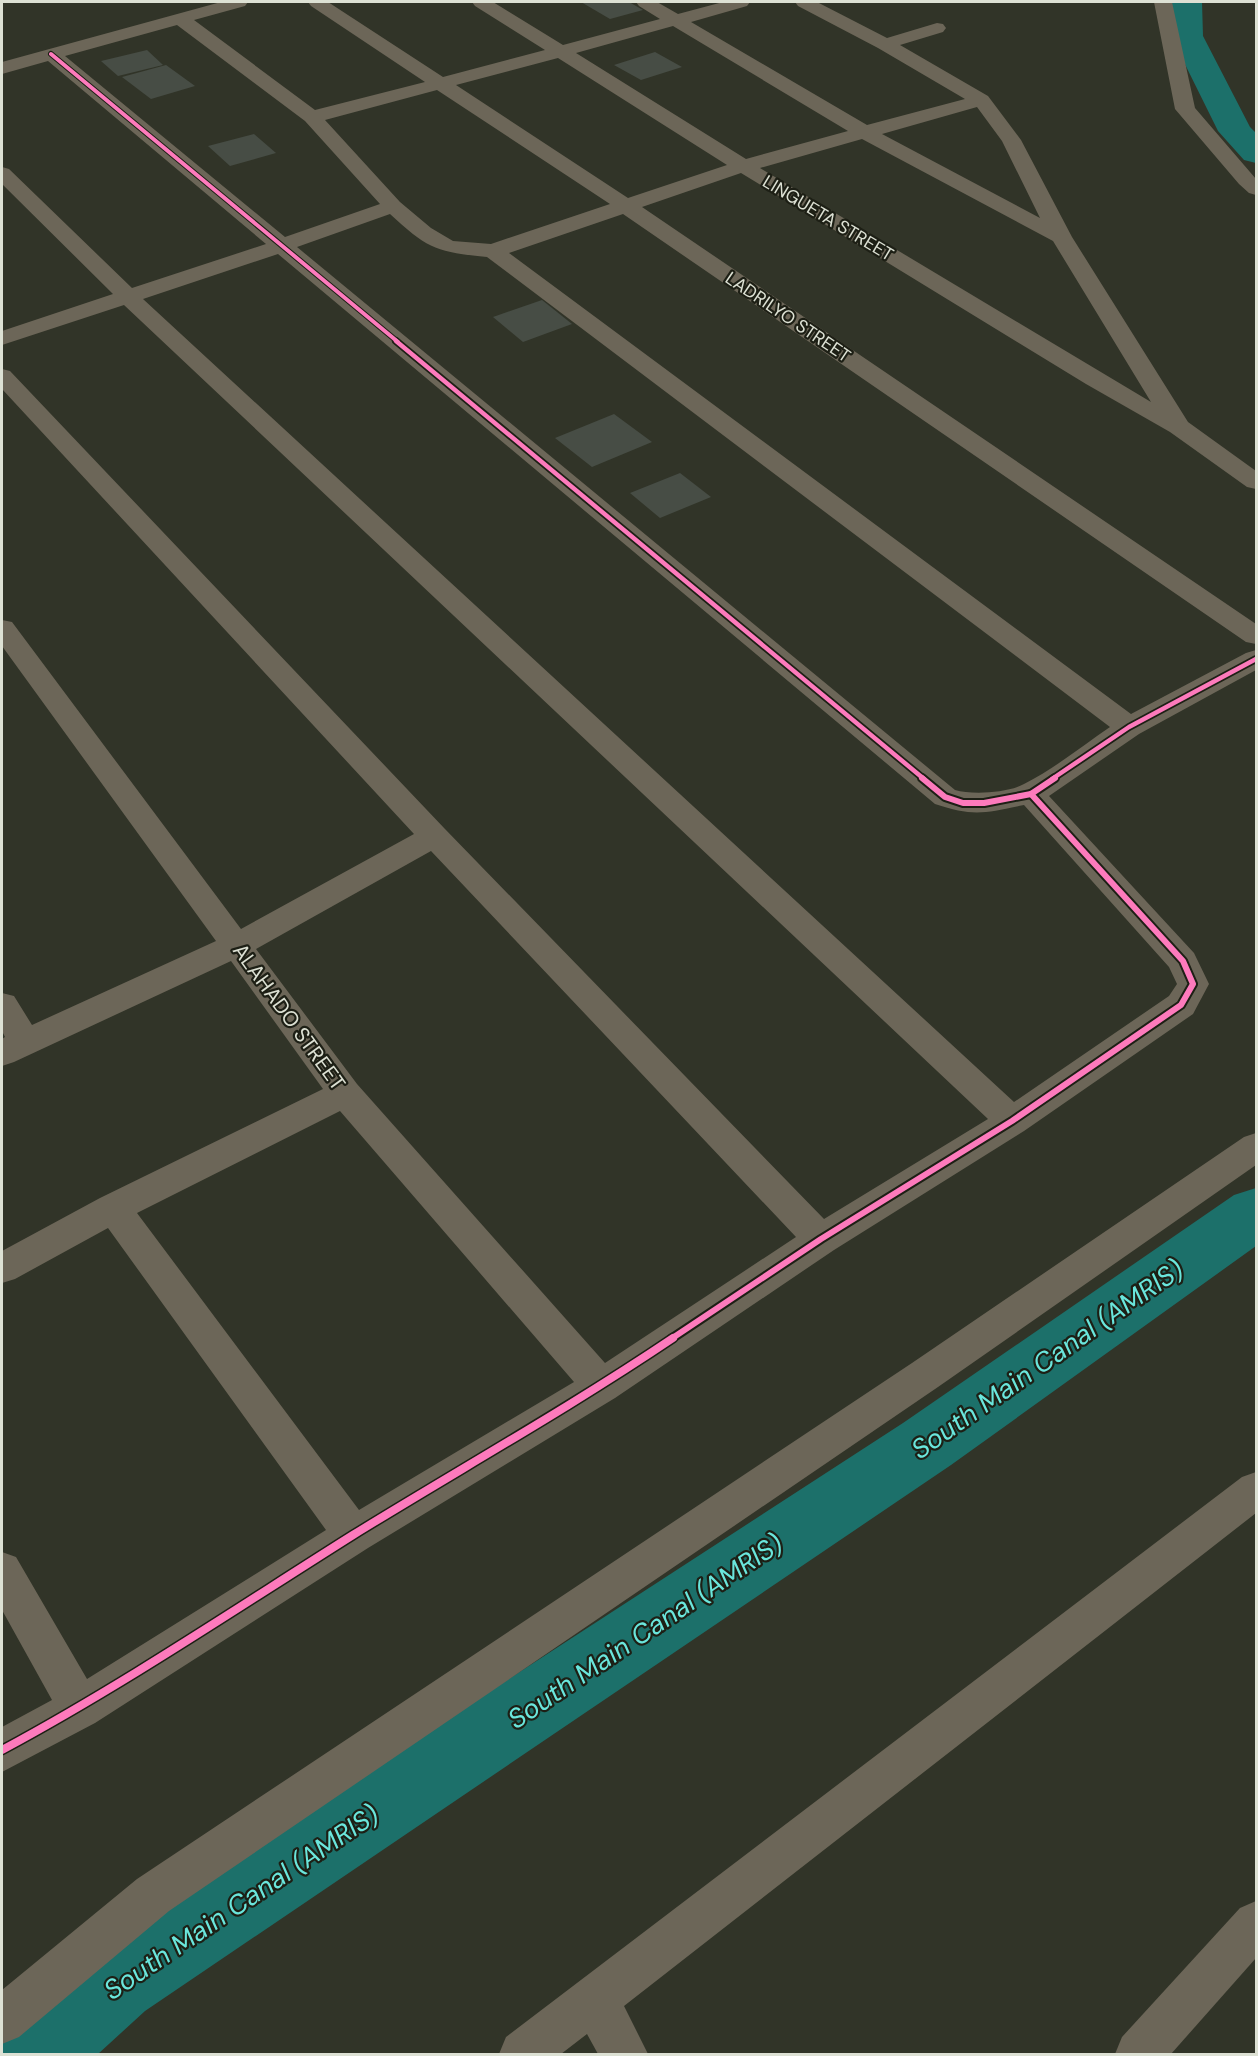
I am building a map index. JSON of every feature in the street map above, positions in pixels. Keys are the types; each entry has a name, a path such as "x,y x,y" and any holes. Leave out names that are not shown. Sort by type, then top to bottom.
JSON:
{"street":[{"path":"2,68 238,2"},
{"name":"LADRILYO STREET","path":"317,2 626,206 1257,636"},
{"name":"LINGUETA STREET","path":"481,2 564,51 743,166 1094,379 1179,427 1257,482"},
{"path":"645,2 864,132 1061,237"},
{"path":"312,117 741,2"},
{"path":"804,2 885,44 981,100 1011,140 1061,237 1179,427"},
{"path":"1163,2 1185,109 1257,189"},
{"path":"179,18 312,117 393,206 423,233 448,247 493,252 743,166 981,100"},
{"path":"885,44 937,28"},
{"path":"51,54 945,797 963,803 984,803 1031,794 1129,727 1257,659"},
{"path":"2,173 126,295 1012,1121"},
{"path":"2,338 126,295 281,246 393,206"},
{"path":"493,252 1129,727"},
{"path":"2,376 434,836 821,1239"},
{"name":"ALAHADO STREET","path":"2,628 345,1093 601,1386"},
{"path":"2,1750 80,1708 354,1535 601,1386 821,1239 1012,1121 1181,1005 1193,984 1183,961 1031,794"},
{"path":"2,1005 14,1048 237,945 434,836"},
{"path":"2,1268 113,1208 345,1093"},
{"path":"2,2020 153,1895 925,1376 1257,1147"},
{"path":"113,1208 354,1535"},
{"path":"523,2055 1257,1490"},
{"path":"2,1571 80,1708"},
{"path":"1139,2055 1257,1924"},
{"path":"594,2000 624,2055"}],"building":[{"path":"581,2 629,2 643,10 610,19"},
{"path":"147,50 163,65 118,76 101,61"},
{"path":"655,52 682,67 641,80 614,65"},
{"path":"166,65 195,86 151,99 122,77"},
{"path":"254,134 276,153 230,166 208,146"},
{"path":"542,300 572,324 523,342 493,317"},
{"path":"614,414 652,442 592,467 555,438"},
{"path":"680,473 711,497 660,518 630,493"}],"waterway":[{"name":"South Main Canal (AMRIS)","path":"1187,2 1187,36 1235,131 1256,153"},
{"name":"South Main Canal (AMRIS)","path":"38,2054 116,1982 927,1444 1256,1213"}],"cycle path":[{"path":"51,54 945,797 963,803 984,803 1031,794 1129,727 1256,659"},
{"path":"2,1750 80,1708 354,1535 601,1386 821,1239 1012,1121 1181,1005 1193,984 1183,961 1031,794"}]}
